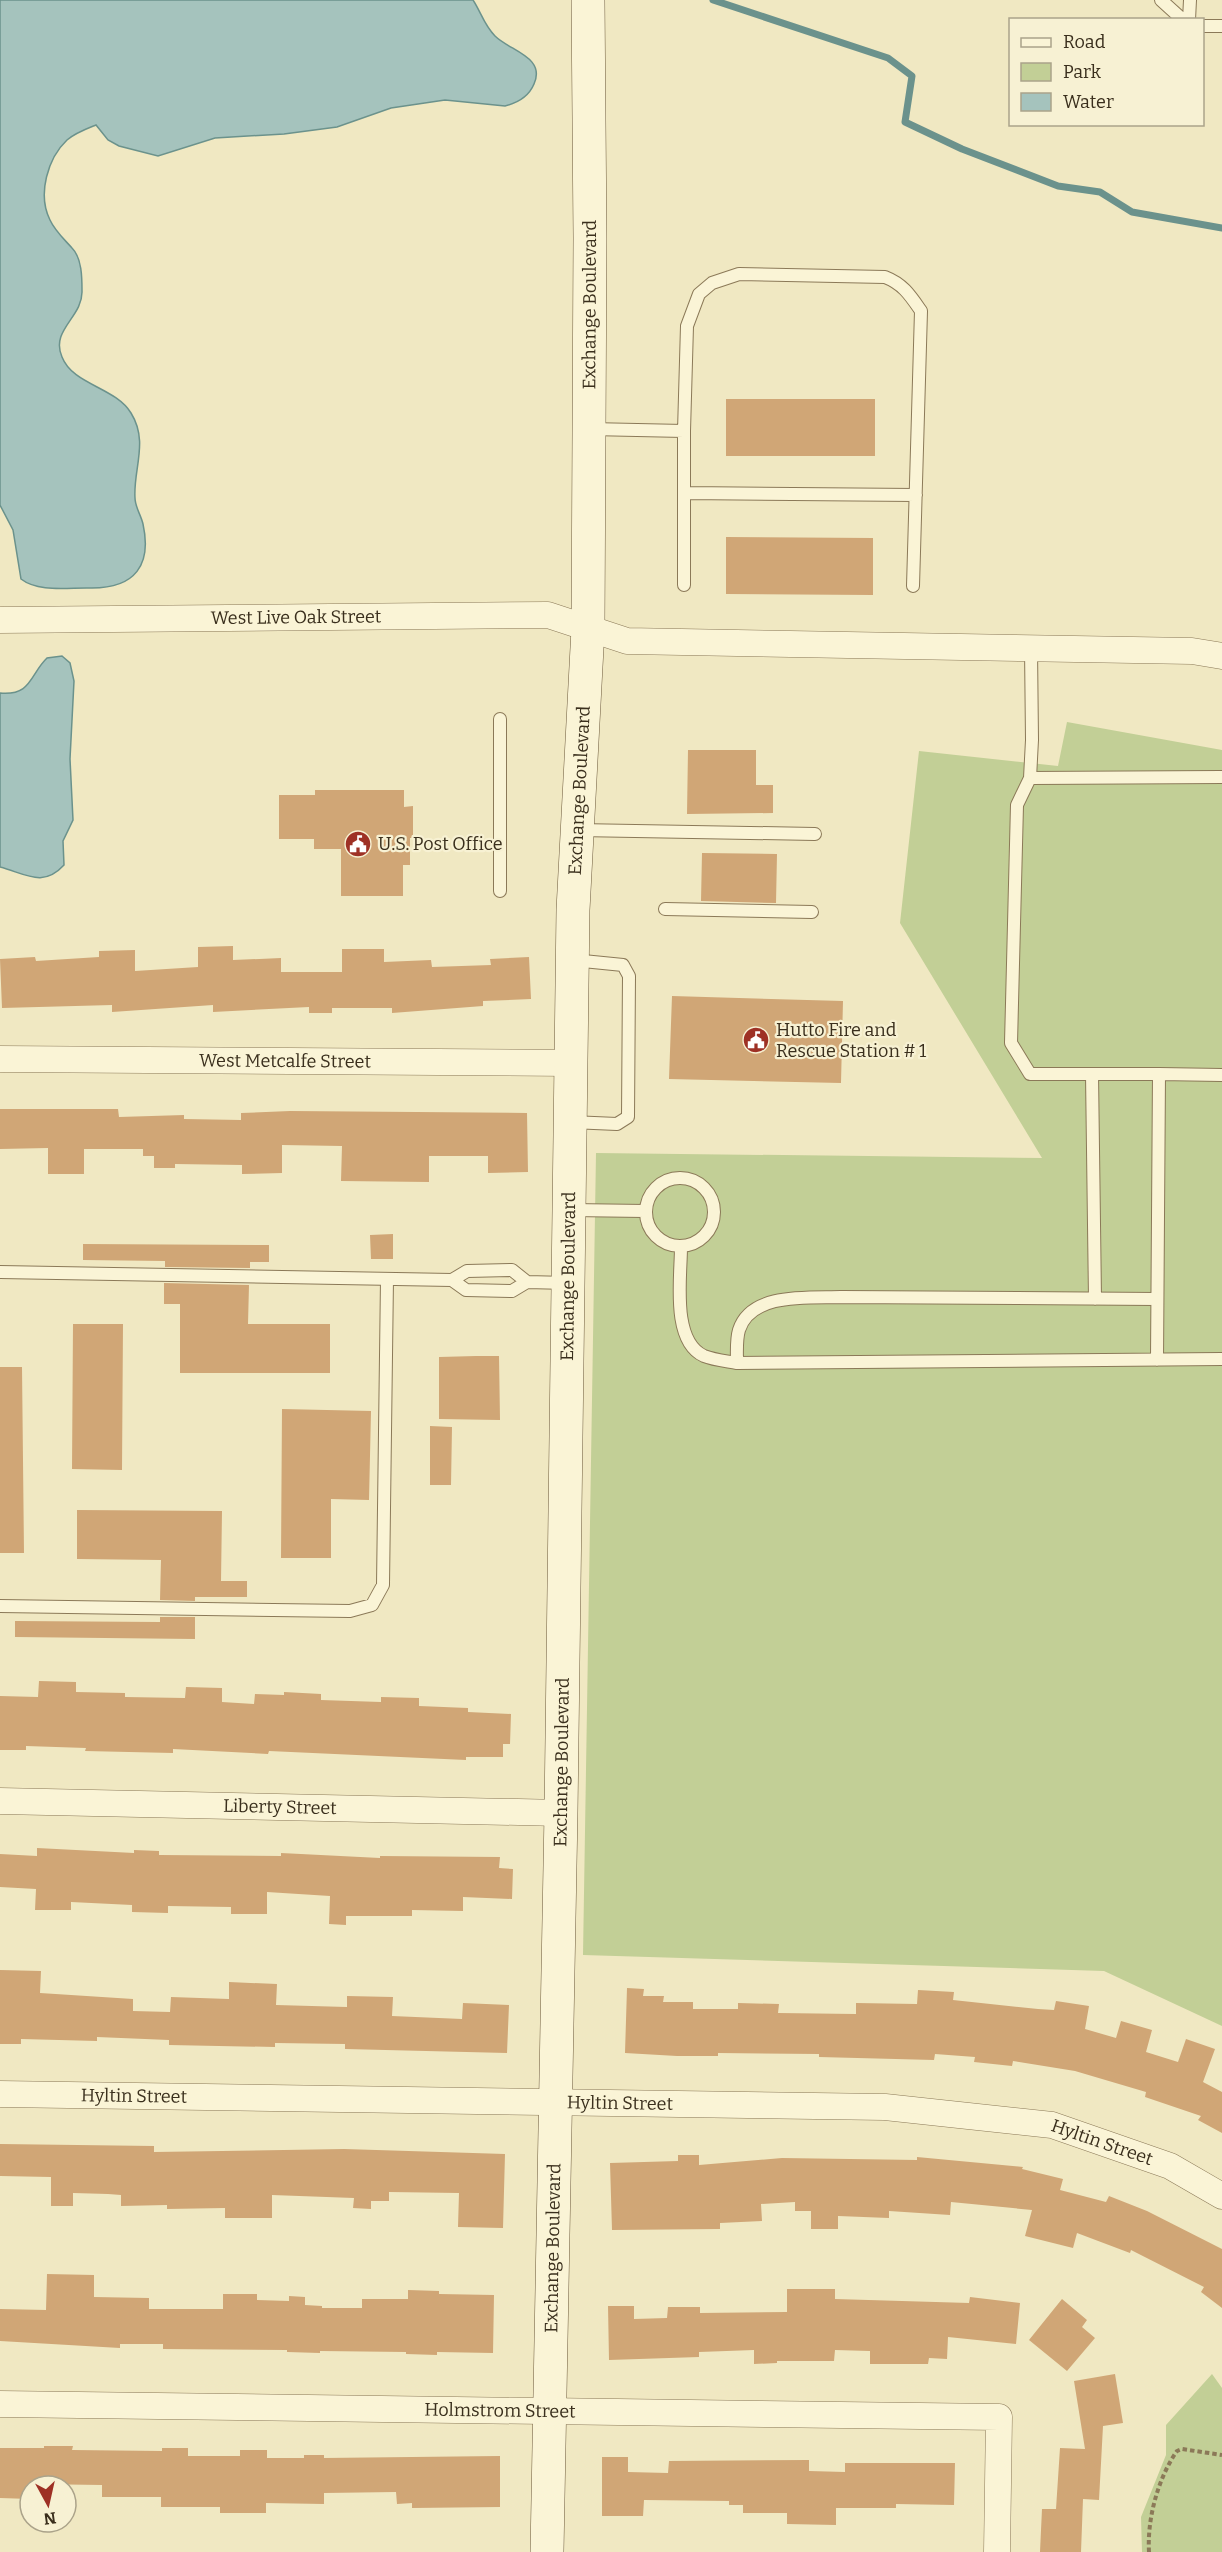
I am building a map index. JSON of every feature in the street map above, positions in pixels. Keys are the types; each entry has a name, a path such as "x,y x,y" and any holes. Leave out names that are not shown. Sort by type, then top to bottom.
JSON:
{"street":[{"name":"Exchange Boulevard","path":"547,2552 561,1813 572,960 588,629 590,238 588,0"},
{"name":"West Live Oak Street","path":"1,616 548,615 627,641 1192,651 1222,656"},
{"name":"West Metcalfe Street","path":"0,1059 571,1063"},
{"name":"Liberty Street","path":"0,1801 561,1813"},
{"name":"Hyltin Street","path":"0,2094 885,2108 1052,2125 1170,2166 1222,2196"},
{"name":"Holmstrom Street","path":"0,2404 999,2417 997,2552"}],"lane":[{"path":"1161,0 1181,18"},
{"path":"1189,18 1190,0"},
{"path":"1204,26 1222,26"},
{"path":"684,585 687,326 699,294 712,283 739,274 885,277 898,282 908,291 921,311 913,586"},
{"path":"589,429 684,431"},
{"path":"685,493 916,495"},
{"path":"1031,648 1030,778 1017,805 1011,1043 1030,1074 1222,1076"},
{"path":"500,719 500,891"},
{"path":"1030,778 1222,777"},
{"path":"577,830 815,834"},
{"path":"665,909 812,912"},
{"path":"570,1122 617,1124 628,1117 629,976 623,965 572,960"},
{"path":"1092,1074 1095,1299"},
{"path":"1157,1360 1160,1074"},
{"path":"685,1178 705,1189 714,1209 709,1230 692,1244 681,1246 670,1245 652,1232 645,1211 654,1190 663,1183 685,1178"},
{"path":"569,1210 645,1211"},
{"path":"681,1246 681,1325 687,1342 704,1356 737,1363 1222,1359"},
{"path":"0,1272 452,1280 467,1271 512,1270 527,1282"},
{"path":"0,1606 350,1611 372,1605 384,1585 387,1279"},
{"path":"452,1280 466,1290 477,1291 512,1291 527,1282 568,1283"},
{"path":"737,1363 738,1332 744,1318 760,1305 790,1300 841,1296 1157,1299"}],"path":[{"path":"1149,2552 1154,2510 1161,2482 1177,2451 1182,2449 1222,2455"}],"green space":[{"path":"1067,722 1222,750 1222,2026 1104,1971 583,1955 596,1153 1042,1158 900,923 919,751 1058,766"},
{"path":"1212,2374 1222,2388 1222,2552 1142,2552 1141,2517 1166,2455 1166,2425"}],"water":[{"path":"0,0 473,0 495,36 525,56 535,67 534,84 529,92 518,101 505,106 445,100 391,108 337,127 284,134 215,138 158,156 119,146 108,140 96,125 74,135 60,148 54,156 46,177 46,210 52,224 78,257 82,286 78,308 63,331 59,347 67,366 75,374 124,404 131,413 139,434 135,498 143,524 145,551 137,571 129,579 107,587 46,588 21,579 13,530 0,505"},
{"path":"62,656 70,663 74,681 70,759 73,820 63,841 64,865 49,876 41,878 26,876 0,867 0,693 18,691 29,683 47,658"}],"building":[{"path":"726,399 875,399 875,456 726,456"},
{"path":"726,537 873,538 873,595 726,594"},
{"path":"688,750 756,750 756,785 773,785 773,813 687,814"},
{"name":"U.S. Post Office","path":"315,790 404,790 404,807 413,806 413,838 410,838 410,865 403,865 403,896 341,896 341,849 314,849 314,839 279,839 279,795 315,795"},
{"path":"702,853 777,854 776,903 701,901"},
{"path":"233,946 233,960 281,958 281,972 342,972 342,949 384,949 384,962 431,960 432,967 491,965 490,959 529,957 531,999 483,1001 483,1006 392,1013 392,1008 332,1008 332,1013 309,1013 309,1007 213,1012 213,1005 112,1012 112,1005 2,1008 0,959 35,957 36,961 99,957 99,951 135,950 135,971 198,967 198,947"},
{"name":"Hutto Fire and Rescue Station # 1","path":"672,996 843,1001 841,1083 669,1079"},
{"path":"0,1109 118,1109 119,1117 184,1115 184,1119 241,1120 241,1113 290,1111 527,1113 528,1172 488,1173 488,1156 429,1156 429,1182 341,1181 342,1146 282,1145 282,1173 242,1174 242,1165 175,1164 175,1168 154,1168 154,1156 143,1156 143,1149 84,1149 84,1174 48,1174 48,1148 0,1149"},
{"path":"393,1234 393,1259 371,1259 370,1235"},
{"path":"83,1244 269,1245 269,1262 250,1262 250,1268 165,1267 165,1261 83,1260"},
{"path":"164,1283 249,1285 248,1324 330,1324 330,1373 180,1373 180,1304 164,1304"},
{"path":"73,1324 123,1324 122,1470 72,1469"},
{"path":"499,1356 500,1420 439,1419 439,1357"},
{"path":"0,1367 22,1367 24,1553 0,1553"},
{"path":"282,1409 371,1411 369,1500 331,1499 331,1558 281,1558"},
{"path":"430,1426 452,1427 451,1485 430,1485"},
{"path":"77,1510 222,1511 221,1581 247,1581 247,1597 195,1597 195,1601 160,1600 161,1560 77,1559"},
{"path":"160,1617 195,1617 195,1639 15,1637 15,1621 160,1622"},
{"path":"39,1681 76,1682 76,1692 125,1693 125,1697 185,1698 186,1687 222,1688 222,1702 254,1704 255,1694 284,1695 284,1692 321,1694 321,1700 381,1702 381,1697 419,1698 419,1706 468,1708 468,1712 511,1714 510,1744 503,1744 503,1757 466,1757 466,1760 269,1751 268,1754 173,1749 173,1753 85,1751 86,1748 26,1746 26,1750 0,1750 0,1696 38,1697"},
{"path":"37,1848 134,1853 134,1850 159,1851 159,1855 281,1856 281,1853 380,1858 380,1856 500,1857 499,1868 513,1869 512,1899 463,1897 463,1911 412,1910 412,1916 346,1916 346,1925 329,1924 330,1896 267,1892 267,1914 231,1914 231,1907 168,1906 168,1913 132,1912 132,1905 71,1902 71,1910 35,1910 36,1889 0,1887 0,1854 37,1856"},
{"path":"0,1970 41,1971 40,1993 133,1999 133,2011 170,2012 171,1997 229,1999 229,1982 277,1984 276,2005 347,2007 347,1996 393,1997 392,2016 462,2019 463,2003 509,2005 507,2053 345,2049 345,2044 275,2043 275,2047 169,2045 169,2040 97,2037 97,2041 21,2039 21,2044 0,2044"},
{"path":"627,1988 644,1989 643,1996 664,1996 663,2002 693,2002 693,2009 738,2009 738,2003 779,2004 778,2013 856,2014 856,2003 917,2004 918,1990 954,1992 953,2000 1038,2009 1054,2010 1056,2001 1089,2006 1085,2029 1116,2038 1121,2021 1152,2030 1146,2052 1178,2062 1186,2039 1215,2049 1203,2082 1222,2092 1222,2133 1198,2120 1201,2116 1145,2097 1146,2092 1075,2071 1013,2061 1012,2066 974,2062 975,2057 935,2054 934,2060 819,2057 819,2054 718,2053 718,2056 677,2056 625,2053"},
{"path":"0,2144 154,2146 154,2152 344,2149 505,2154 503,2228 458,2227 459,2193 389,2192 389,2201 371,2201 371,2209 353,2208 354,2198 272,2195 272,2218 225,2218 225,2208 167,2209 167,2205 121,2206 121,2195 108,2194 73,2193 73,2206 51,2206 51,2177 0,2176"},
{"path":"678,2155 699,2155 699,2165 782,2158 917,2160 917,2157 1023,2167 1022,2169 1063,2179 1060,2190 1106,2202 1109,2196 1147,2211 1222,2249 1222,2308 1201,2292 1204,2287 1131,2250 1130,2253 1077,2233 1073,2248 1025,2236 1032,2210 951,2202 950,2215 889,2211 889,2218 838,2216 838,2229 811,2229 811,2211 795,2211 795,2202 761,2204 762,2221 720,2223 720,2229 612,2230 610,2163 678,2161"},
{"path":"47,2274 94,2275 94,2297 149,2298 149,2309 223,2309 223,2294 257,2294 257,2300 289,2301 289,2296 305,2297 305,2305 322,2306 322,2308 362,2308 362,2299 408,2299 408,2290 439,2291 439,2294 494,2295 493,2353 437,2352 437,2355 406,2354 406,2352 320,2351 320,2353 287,2352 287,2350 163,2349 163,2344 120,2344 120,2348 0,2341 0,2309 46,2310"},
{"path":"787,2289 835,2289 835,2299 969,2303 970,2297 1020,2303 1016,2344 948,2337 947,2359 929,2358 928,2364 870,2364 870,2351 835,2350 834,2361 777,2361 777,2363 754,2364 754,2350 699,2352 699,2357 609,2360 608,2306 634,2306 634,2319 667,2318 668,2307 700,2307 700,2313 787,2312"},
{"path":"1062,2299 1087,2320 1082,2327 1095,2338 1067,2371 1029,2340"},
{"path":"1115,2374 1123,2423 1103,2426 1099,2500 1083,2499 1081,2552 1040,2552 1042,2509 1056,2509 1060,2448 1085,2449 1074,2381"},
{"path":"44,2446 73,2446 72,2450 162,2451 162,2448 188,2448 188,2456 240,2456 240,2450 267,2450 267,2458 304,2458 304,2455 324,2455 324,2458 500,2456 500,2507 412,2508 412,2503 397,2504 396,2492 324,2493 324,2504 266,2503 266,2513 220,2513 220,2507 161,2507 161,2497 102,2497 102,2485 78,2485 78,2474 18,2474 18,2499 0,2498 0,2448 44,2448"},
{"path":"602,2457 628,2457 628,2472 668,2473 669,2461 809,2460 809,2471 845,2472 845,2463 955,2463 954,2505 896,2504 896,2508 836,2508 836,2525 787,2524 787,2513 743,2513 743,2505 729,2505 729,2501 644,2500 643,2516 602,2516"}],"waterway":[{"path":"713,0 888,58 912,76 905,122 962,149 1058,186 1100,192 1132,212 1222,228"}],"place":[{"name":"U.S. Post Office","path":"358,844"},
{"name":"Hutto Fire and Rescue Station # 1","path":"756,1040"}]}
